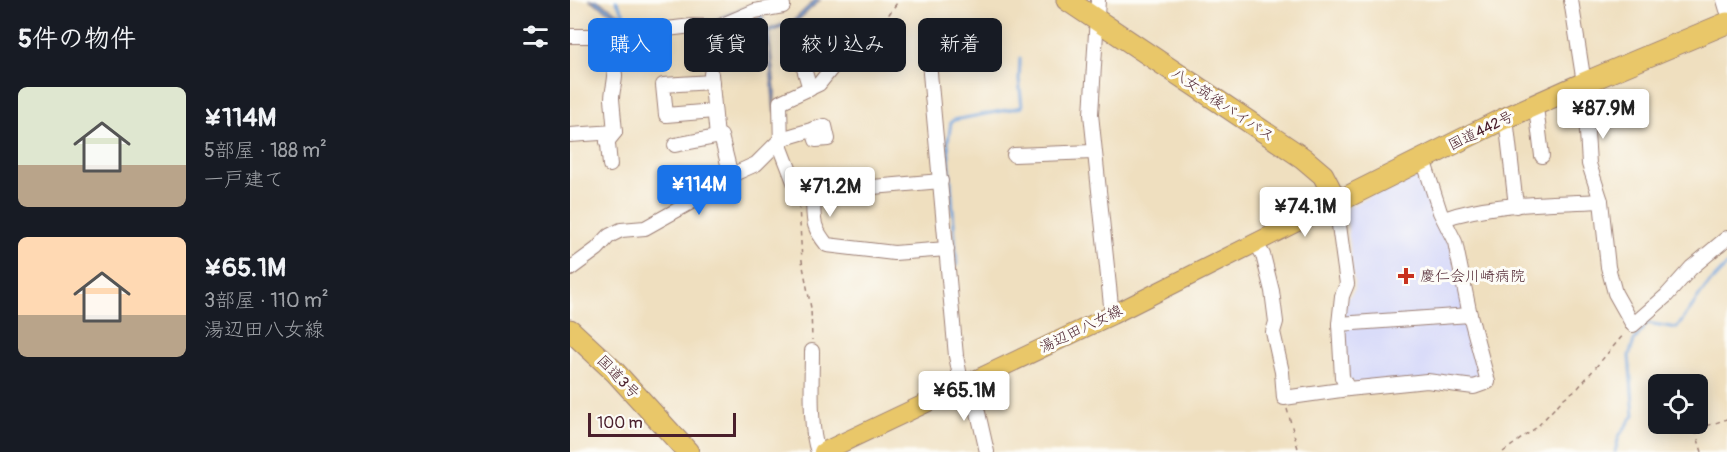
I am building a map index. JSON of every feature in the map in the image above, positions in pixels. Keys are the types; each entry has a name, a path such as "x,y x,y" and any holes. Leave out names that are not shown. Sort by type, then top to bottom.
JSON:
{"highway":[{"name":"八女筑後バイパス","path":"1067,0 1303,158 1323,175 1334,204"},
{"name":"国道442号","path":"1334,204 1533,105 1726,23"},
{"name":"国道3号","path":"570,330 615,372 687,452"}],"main road":[{"name":"湯辺田八女線","path":"824,452 1112,315 1334,204"}],"street":[{"path":"672,28 718,27 755,11 783,6 782,0"},
{"path":"1098,0 1094,70 1091,82 1093,152 1112,315"},
{"path":"1570,0 1584,83 1589,164 1601,201 1608,267 1615,293 1633,325 1666,296 1691,268 1727,238"},
{"path":"1724,0 1726,23"},
{"path":"570,36 588,36"},
{"path":"610,165 615,72"},
{"path":"805,72 810,89"},
{"path":"798,192 781,143 780,102 819,84 829,72"},
{"path":"930,73 956,356 965,385 974,395 987,452"},
{"path":"714,111 666,115 663,85 665,81 711,77 717,137"},
{"path":"1533,105 1537,115 1542,156"},
{"path":"1507,127 1516,206"},
{"path":"570,269 597,249 609,236 621,230 645,228 731,176 756,164 773,145 813,129"},
{"path":"570,135 610,135"},
{"path":"675,146 721,136 731,176"},
{"path":"1014,155 1093,152"},
{"path":"1256,243 1263,255 1272,291 1276,322 1273,332 1282,372 1284,398 1427,381 1474,387 1488,381 1470,315 1455,242 1440,212 1423,159"},
{"path":"940,181 816,192 813,196 814,223 816,232 828,244 894,254 947,249"},
{"path":"1444,219 1462,213 1516,206 1601,201"},
{"path":"1334,204 1347,284 1342,296 1339,324 1341,377 1348,389"},
{"path":"1339,324 1470,315"},
{"path":"812,351 813,417 815,445 818,452"}],"path":[{"path":"886,18 900,0"},
{"path":"798,192 802,261 811,308 812,351"},
{"path":"1503,452 1537,427 1564,398 1578,388 1633,325"},
{"path":"1284,398 1299,452"},
{"path":"1702,452 1695,430 1727,419"}],"shaded area":[{"name":"慶仁会川崎病院","path":"1422,171 1449,240 1483,379 1477,382 1360,385 1348,380 1344,312 1348,298 1355,289 1346,216 1348,207"}],"water":[{"path":"590,0 597,0 628,18 620,18"},
{"path":"815,0 820,0 800,18 796,18"},
{"path":"755,3 759,6 763,18 759,18 755,7 728,18 719,18"},
{"path":"684,19 684,23 672,24 672,20"},
{"path":"780,25 780,28 769,33 775,90 774,113 768,30"}],"waterway":[{"path":"616,0 626,18"},
{"path":"957,266 948,142 951,122 1022,107 1019,80 1020,58"},
{"path":"1615,452 1619,436 1634,415 1629,356 1634,341 1647,323 1677,328 1705,288 1727,265"}],"place":[{"name":"慶仁会川崎病院","path":"1406,276"}]}
